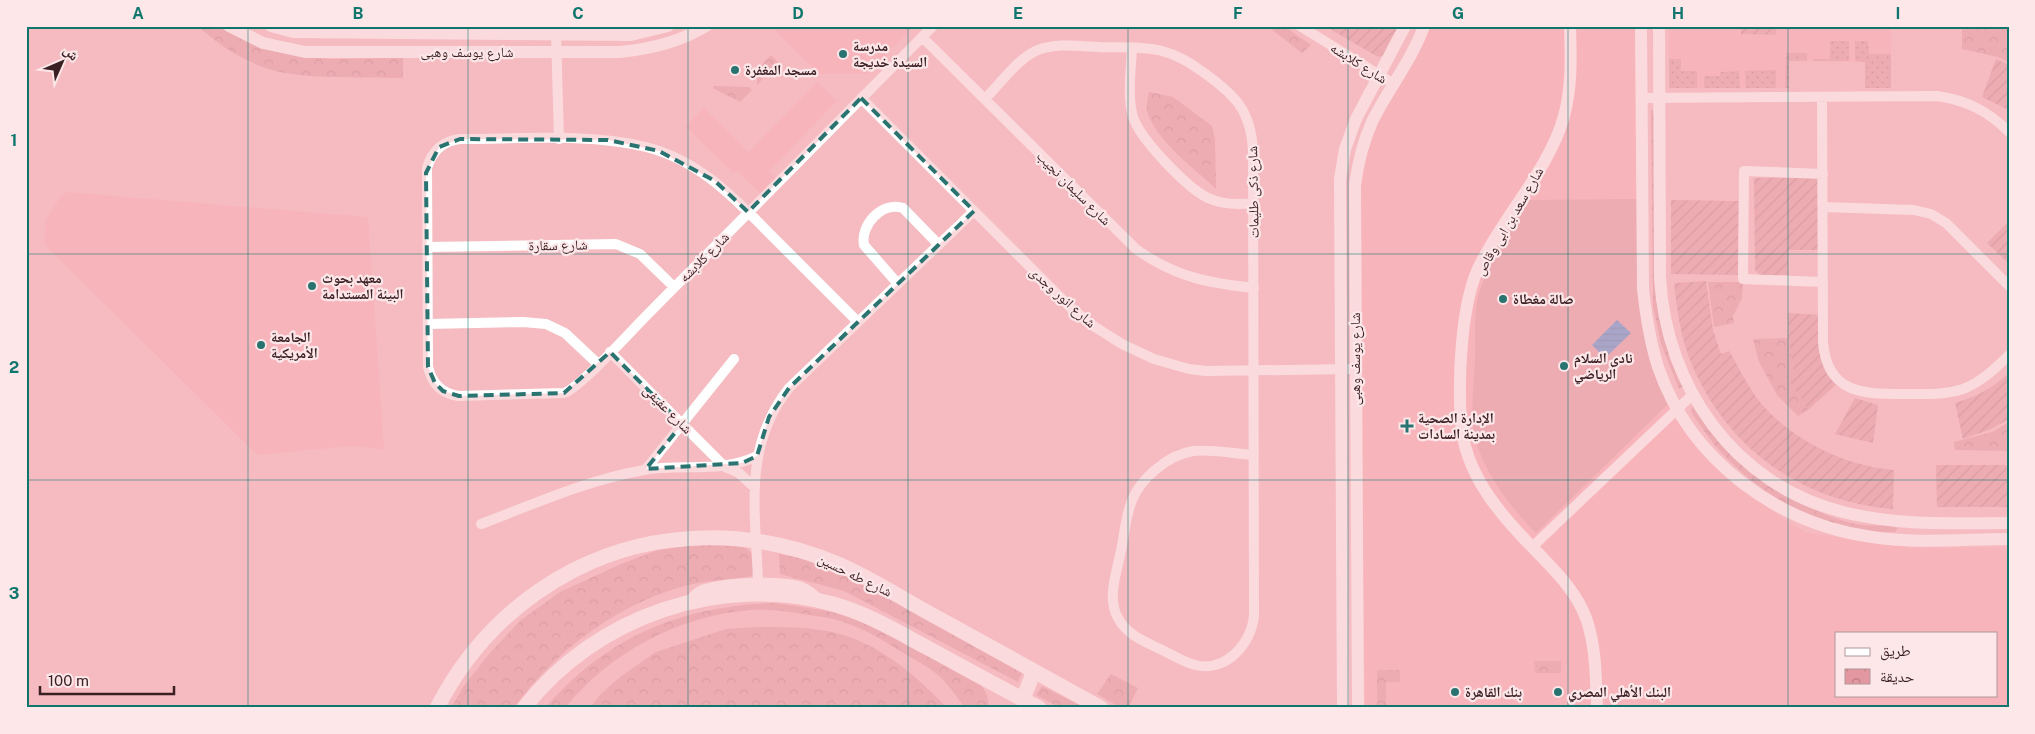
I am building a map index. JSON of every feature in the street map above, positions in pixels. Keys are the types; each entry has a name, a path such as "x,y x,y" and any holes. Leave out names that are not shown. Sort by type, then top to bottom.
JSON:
{"main road":[{"name":"شارع طه حسين","path":"437,708 467,659 495,627 526,600 574,570 619,552 659,542 700,538 757,541 803,551 842,566 1101,708"},
{"path":"524,708 557,672 600,639 642,618 688,603 718,597 757,594 820,601 872,618 1039,708"},
{"path":"1023,699 1034,671"}],"street":[{"name":"شارع يوسف وهبى","path":"229,26 263,43 298,52 620,52 648,48 674,41 706,26"},
{"name":"شارع يوسف وهبى","path":"271,26 293,32 427,30 631,35 668,26"},
{"name":"شارع كلابشه","path":"428,324 428,367 438,387 448,394 459,396 560,394 574,388 933,26"},
{"name":"شارع كلابشه","path":"1300,26 1394,84"},
{"name":"شارع يوسف وهبى","path":"1343,708 1339,194 1341,172 1345,149 1356,119 1405,26"},
{"name":"شارع يوسف وهبى","path":"1358,708 1354,198 1356,173 1366,136 1417,43 1424,26"},
{"name":"شارع سعد بن ابى وقاص","path":"1570,26 1571,73 1564,118 1550,149 1477,272 1467,314 1460,366 1461,422 1471,464 1496,508 1569,586 1586,618 1593,644 1597,708"},
{"path":"1641,26 1644,289 1647,326 1658,367 1677,408 1694,434 1724,468 1748,488 1778,507 1803,519 1836,531 1874,538 2009,539"},
{"path":"1659,26 1661,296 1672,348 1692,395 1712,424 1756,470 1783,488 1811,502 1842,512 1905,522 2009,523"},
{"path":"427,30 428,52"},
{"path":"556,34 559,139"},
{"name":"شارع سليمان نجيب","path":"922,37 1126,240 1148,258 1173,272 1202,281 1254,288"},
{"name":"شارع ذكى طليمات","path":"985,99 1024,58 1036,50 1067,46 1163,51 1179,57 1226,89 1242,109 1251,130 1254,151 1254,203 1254,288 1254,370 1254,456 1254,615 1252,628 1243,646 1232,657 1210,665 1195,665 1132,634 1121,624 1114,610 1114,588 1131,502 1142,484 1156,469 1183,454 1194,451 1254,456"},
{"path":"1132,48 1131,106 1136,124 1145,139 1186,182 1201,194 1225,204 1254,203"},
{"path":"1642,98 1926,95 1948,97 1979,108 1997,120 2009,132"},
{"path":"1822,97 1823,342 1825,358 1837,378 1855,390 1870,394 1943,394 1954,392 1982,379 2009,354"},
{"name":"شارع انور وجدى","path":"862,98 1070,308 1122,344 1154,359 1189,369 1206,371 1355,369"},
{"path":"598,364 565,333 546,324 523,322 428,324 427,168 431,156 439,147 460,139 608,140 659,151 683,161 724,188 858,322"},
{"path":"1823,174 1744,171 1743,279 1823,282"},
{"path":"898,284 864,245 862,238 866,225 883,209 896,206 903,208 940,245"},
{"path":"1823,207 1914,210 1931,214 1946,223 2009,286"},
{"path":"758,583 755,488 757,456 764,428 781,397 974,212"},
{"name":"شارع سقارة","path":"427,247 616,244 640,254 674,287"},
{"name":"شارع عفيفى","path":"610,352 725,466 745,477 755,488"},
{"path":"646,470 734,359"},
{"path":"1532,547 1692,395"},
{"path":"481,524 581,486 646,470 725,466 757,456"},
{"path":"1905,522 1906,539"},
{"path":"688,603 695,594 705,589 758,583 802,587 820,601"}],"highlighted area":[{"path":"861,98 974,211 789,388 769,417 757,456 742,463 646,469 682,424 610,352 564,393 459,396 443,391 435,383 428,367 426,173 439,147 460,139 608,140 659,151 715,181 748,212"}],"shaded area":[{"name":"مدرسة السيدة خديجة","path":"771,26 914,26 868,74 819,74"},
{"path":"1427,26 1641,26 1645,325 1694,438 1735,486 1805,532 1911,548 2009,547 2009,708 1365,708 1360,391 1361,173 1376,127"},
{"path":"1669,26 1891,26 1891,62 1789,61 1789,88 1669,88"},
{"path":"817,82 837,101 769,171 777,180 762,195 737,171 733,173 685,126 704,108 749,152"},
{"name":"الجامعة الأمريكية","path":"67,192 368,217 384,449 351,446 257,455 44,244 46,220 60,197"}],"green space":[{"path":"198,26 228,26 301,55 329,59 403,58 403,78 314,76 273,70 238,56"},
{"path":"1267,26 1284,26 1311,45 1302,53"},
{"path":"1336,26 1402,26 1387,54 1378,57 1330,29"},
{"path":"1741,26 1776,26 1776,35 1741,34"},
{"path":"1962,26 2009,26 2009,62 1998,57 1962,49"},
{"path":"1830,41 1849,41 1849,61 1813,61 1813,59 1830,59"},
{"path":"1855,41 1868,41 1869,54 1891,54 1891,88 1865,88 1865,62 1855,61"},
{"path":"1786,53 1807,53 1807,61 1789,61 1789,88 1785,88"},
{"path":"771,55 778,62 757,85 757,70"},
{"path":"1669,59 1681,59 1681,71 1697,71 1697,88 1669,88"},
{"path":"1996,59 2009,65 2009,110 1982,97"},
{"path":"1776,70 1776,88 1746,88 1745,71"},
{"path":"1739,71 1740,88 1704,88 1704,76 1720,76 1720,72"},
{"path":"714,86 749,87 752,90 740,102 713,88"},
{"path":"1149,92 1173,97 1212,126 1215,140 1216,189 1158,133 1147,111"},
{"path":"1651,110 1655,111 1657,303 1671,362 1683,386 1679,389 1661,344 1653,306"},
{"path":"1821,177 1821,250 1788,250 1788,275 1760,275 1755,270 1754,178"},
{"name":"نادي السلام الرياضي","path":"1637,199 1637,289 1669,403 1536,533 1508,501 1492,477 1479,451 1475,438 1473,410 1475,324 1480,290 1496,255 1530,200"},
{"path":"1671,200 1739,201 1738,275 1671,274"},
{"path":"2009,221 2009,264 1987,243"},
{"path":"1706,281 1713,330 1721,354 1729,351 1761,404 1794,433 1826,451 1859,464 1894,470 1893,509 1860,504 1828,495 1799,483 1772,466 1747,446 1726,422 1707,395 1688,355 1682,335 1674,283"},
{"path":"1708,282 1743,282 1742,298 1733,316 1734,323 1714,327"},
{"path":"1788,313 1821,315 1821,338 1838,383 1808,410 1786,376 1794,373 1788,338"},
{"path":"1788,338 1794,373 1786,376 1808,410 1798,416 1777,395 1759,362 1753,339"},
{"path":"2009,373 2009,419 1991,429 1963,439 1955,403 1984,391"},
{"path":"1855,398 1878,405 1873,443 1835,434"},
{"path":"1692,407 1695,407 1716,438 1736,460 1750,472 1785,495 1840,520 1861,525 1898,528 1895,532 1847,527 1801,511 1779,499 1740,471 1718,449 1691,412"},
{"path":"2009,422 2009,451 1955,450 1954,442 1992,432"},
{"path":"1936,465 2009,465 2009,507 1937,507"},
{"path":"715,543 744,547 752,553 755,569 752,576 708,581 681,587 633,606 610,619 567,650 548,668 514,708 451,708 463,687 489,654 521,620 560,592 621,564 658,550"},
{"path":"779,554 800,558 846,574 1023,671 1018,682 844,591 780,574"},
{"path":"775,603 834,613 886,633 982,686 987,695 989,708 965,708 950,687 935,672 881,639 842,621 774,610 752,610 725,613 673,628 648,640 603,670 565,708 545,708 569,683 594,662 620,644 648,630 677,618 708,610 741,605"},
{"path":"759,627 817,630 852,638 883,653 897,663 923,684 947,708 590,708 600,695 620,677 656,652 726,629"},
{"path":"1534,661 1561,661 1561,673 1535,673"},
{"path":"1377,670 1400,670 1400,682 1386,682 1386,708 1377,708"},
{"path":"1111,674 1138,688 1128,708 1121,708 1097,694"},
{"path":"1042,686 1085,708 1061,708 1036,695"}],"water":[{"path":"1617,320 1631,333 1605,358 1592,345"}],"place":[{"name":"مدرسة السيدة خديجة","path":"843,54"},
{"name":"مسجد المغفرة","path":"735,70"},
{"name":"معهد بحوث البيئة المستدامة","path":"312,286"},
{"name":"صالة مغطاة","path":"1503,299"},
{"name":"الجامعة الأمريكية","path":"261,345"},
{"name":"نادي السلام الرياضي","path":"1564,366"},
{"name":"الإدارة الصحية بمدينة السادات","path":"1407,426"},
{"name":"بنك القاهرة","path":"1455,692"},
{"name":"البنك الأهلي المصري","path":"1558,692"}]}
